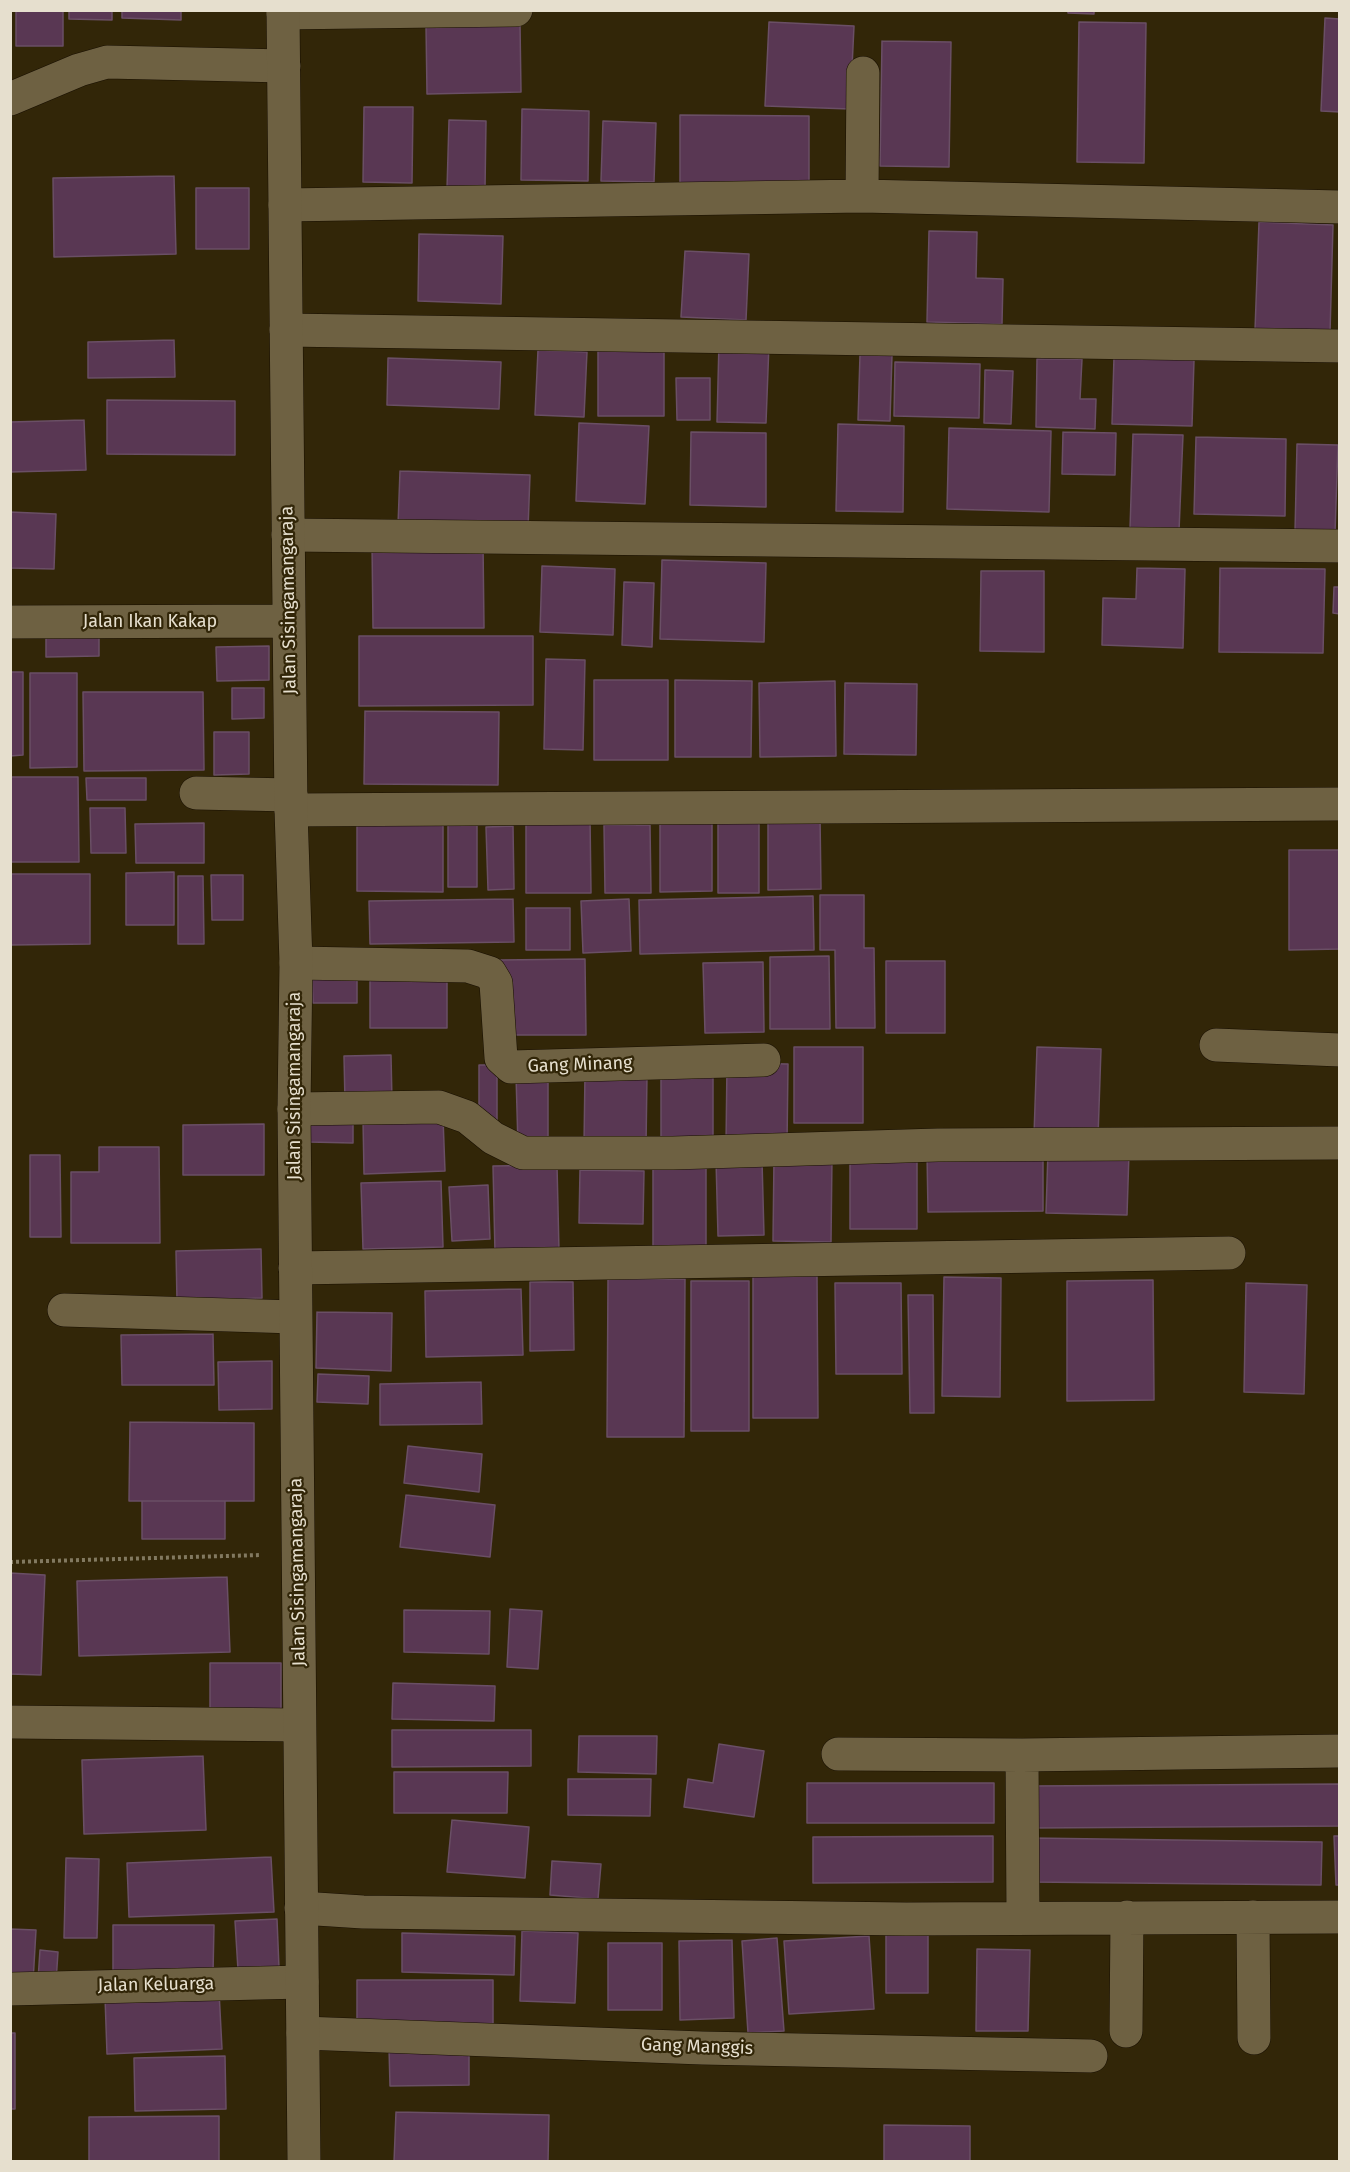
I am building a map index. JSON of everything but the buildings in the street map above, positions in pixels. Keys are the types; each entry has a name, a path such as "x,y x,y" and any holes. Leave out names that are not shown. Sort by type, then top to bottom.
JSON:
{"street":[{"path":"283,12 516,10"},
{"name":"Jalan Sisingamangaraja","path":"283,12 291,802 296,963 295,1268 304,2162"},
{"path":"10,99 79,70 107,62 284,66"},
{"path":"862,196 863,73"},
{"path":"285,205 862,196 1340,207"},
{"path":"286,330 1340,346"},
{"path":"288,535 1340,546"},
{"name":"Jalan Ikan Kakap","path":"10,622 289,621"},
{"path":"196,793 291,802 1340,804"},
{"name":"Gang Minang","path":"296,963 468,966 490,973 496,983 501,1058 511,1067 764,1060"},
{"path":"1216,1045 1340,1050"},
{"path":"294,1109 440,1107 467,1117 493,1138 523,1153 673,1152 938,1145 1340,1143"},
{"path":"295,1268 1229,1253"},
{"path":"64,1310 296,1317"},
{"path":"10,1722 299,1725"},
{"path":"838,1754 1022,1755 1340,1751"},
{"path":"1022,1755 1023,1917"},
{"path":"301,1908 363,1912 906,1919 1340,1917"},
{"path":"1126,2031 1127,1917"},
{"path":"1253,1917 1254,2038"},
{"name":"Jalan Keluarga","path":"10,1989 302,1982"},
{"name":"Gang Manggis","path":"303,2033 702,2048 1091,2056"}],"path":[{"path":"10,1562 297,1554"}]}
